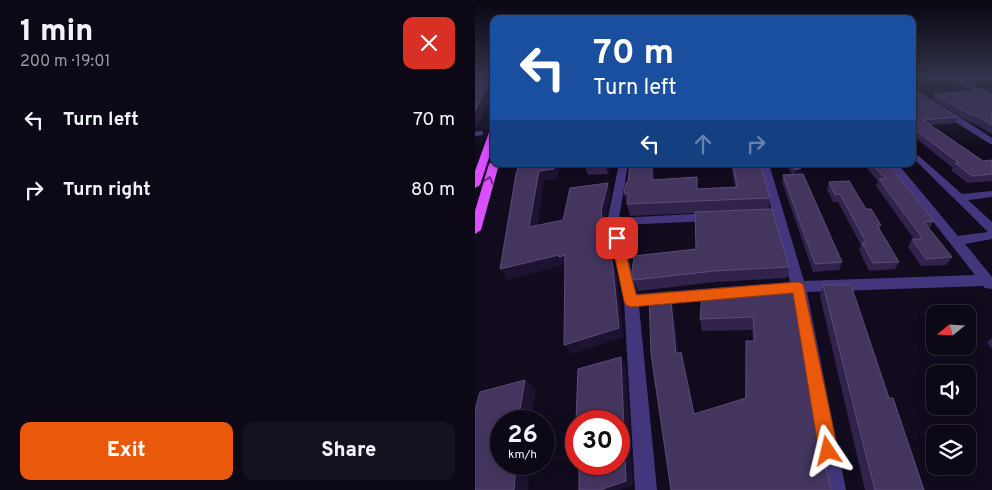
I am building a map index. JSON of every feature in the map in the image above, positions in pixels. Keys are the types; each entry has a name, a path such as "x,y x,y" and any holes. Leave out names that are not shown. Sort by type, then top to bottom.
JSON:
{"main road":[{"path":"475,185 490,141"},
{"path":"475,230 493,167"}],"street":[{"path":"933,104 992,142"},
{"path":"916,157 992,228"},
{"path":"624,167 613,222 631,301 645,490"},
{"path":"765,167 772,214 798,287 835,490"},
{"path":"895,167 989,283"},
{"path":"959,198 992,194"},
{"path":"613,222 719,217"},
{"path":"956,241 992,234"},
{"path":"631,301 798,287 989,283"}],"building":[{"path":"475,101 480,101 475,111"},
{"path":"916,101 932,101 958,117 923,120 983,161 992,160 992,174 972,176 955,163 959,163 916,130"},
{"path":"946,101 992,101 992,125 976,115 973,116"},
{"path":"518,167 554,167 554,169 539,171 529,227 563,220 570,188 608,183 601,211 604,227 603,240 607,241 613,267 619,328 564,345 565,255 500,269"},
{"path":"630,167 652,167 652,180 697,177 697,189 737,187 734,167 761,167 770,198 627,204 629,194 624,193 626,183 628,182"},
{"path":"875,167 890,167 934,221 924,222 952,257 926,259 912,239 923,239 879,179 886,179"},
{"path":"803,174 842,262 815,264 783,175"},
{"path":"849,181 866,209 871,209 881,225 877,225 899,262 873,263 862,243 866,242 840,194 835,195 829,182"},
{"path":"772,209 789,267 714,271 634,280 632,272 634,256 696,249 695,212"},
{"path":"823,285 851,285 889,398 893,398 924,490 875,490"},
{"path":"670,292 676,354 681,352 694,414 746,398 746,341 755,341 753,317 700,319 702,294 794,292 803,336 811,394 809,394 831,490 671,490 651,354 649,295"},
{"path":"621,357 623,410 576,410 578,369"},
{"path":"525,380 520,410 490,410 490,475 515,475 514,490 475,490 475,410 480,392"},
{"path":"579,475 626,475 626,481 600,490 579,490"}],"route":[{"path":"617,238 631,301 798,287 828,451"}]}
